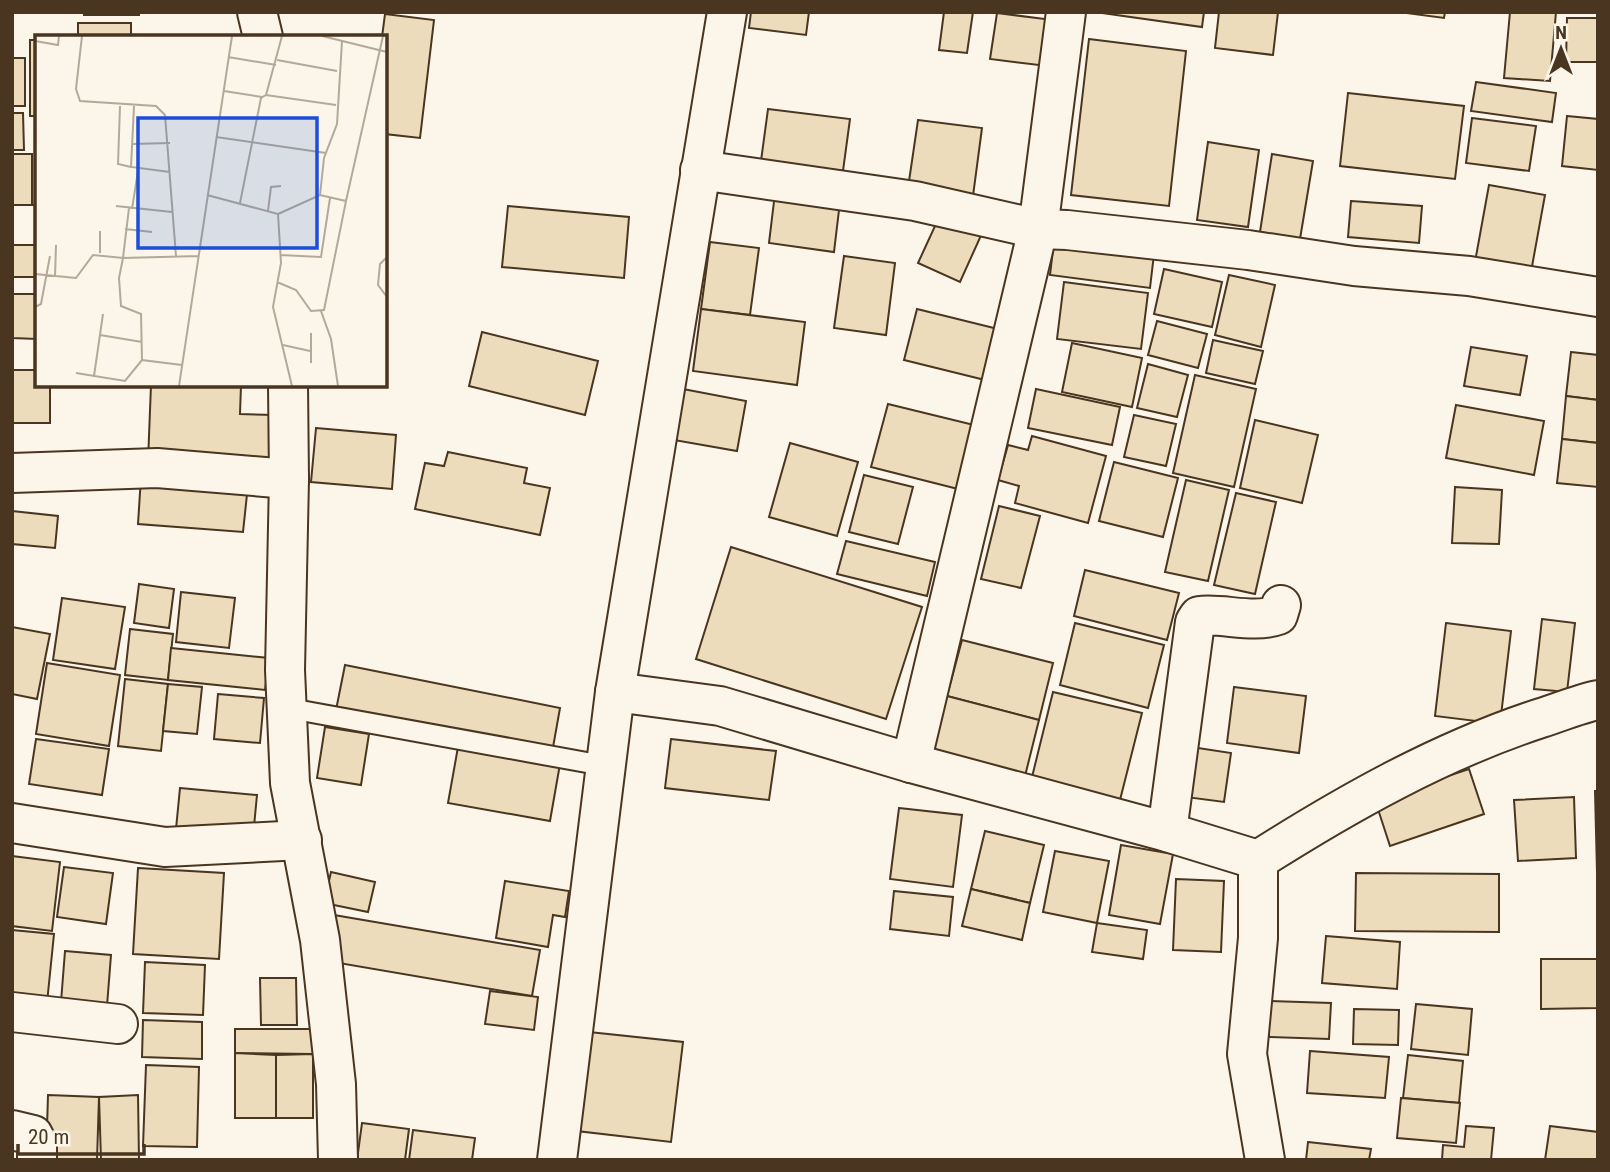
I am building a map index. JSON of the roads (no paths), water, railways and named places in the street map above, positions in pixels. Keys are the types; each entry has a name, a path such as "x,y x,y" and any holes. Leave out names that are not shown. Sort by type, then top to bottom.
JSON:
{"street":[{"path":"257,12 263,35"},
{"path":"557,1160 615,692 727,12"},
{"path":"911,763 1038,229 1066,12"},
{"path":"700,170 915,201 1038,229 1248,250 1354,266 1469,276 1598,297"},
{"path":"12,225 35,225"},
{"path":"288,387 285,670 290,783 320,940 336,1084 338,1160"},
{"path":"12,473 158,468 289,479"},
{"path":"1167,832 1195,622 1199,617 1210,615 1268,619 1278,615 1280,605"},
{"path":"615,692 720,706 911,763 1167,832 1258,860 1334,811 1438,757 1517,726 1598,700"},
{"path":"12,822 165,847 302,840"},
{"path":"1258,860 1258,938 1247,1054 1265,1160"},
{"path":"12,1012 118,1024"},
{"path":"12,1130 33,1135 37,1143 37,1160"}],"lane":[{"path":"287,708 606,766"}]}
